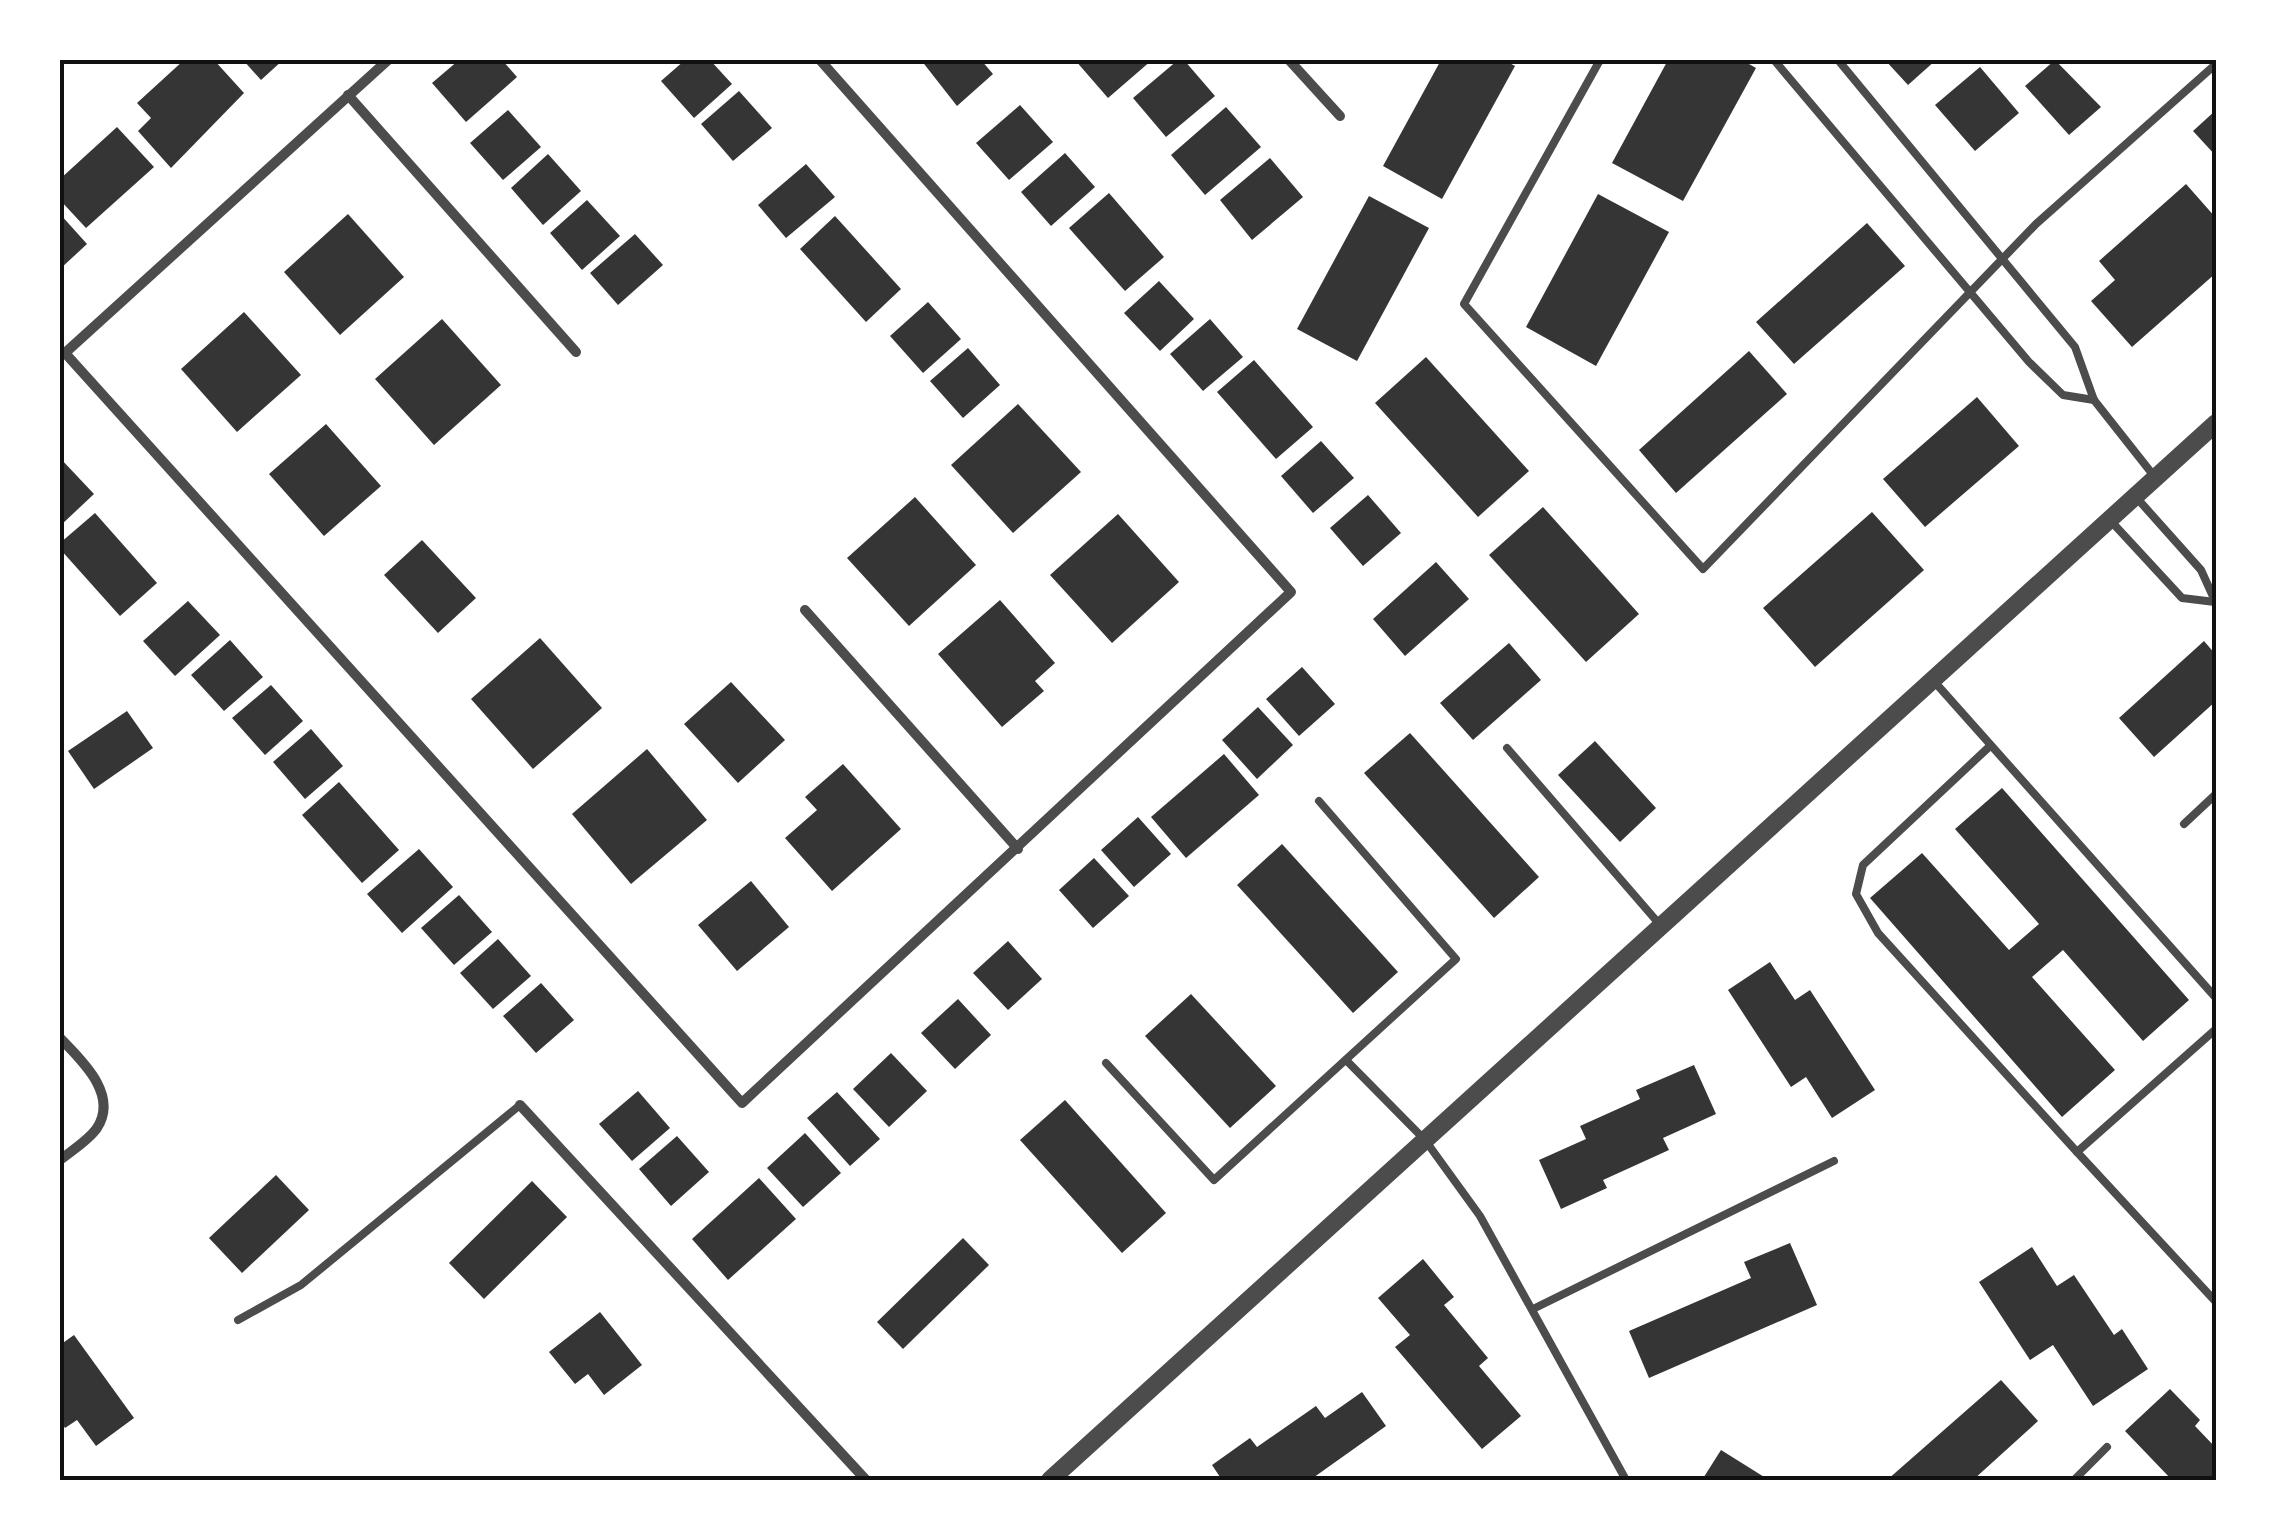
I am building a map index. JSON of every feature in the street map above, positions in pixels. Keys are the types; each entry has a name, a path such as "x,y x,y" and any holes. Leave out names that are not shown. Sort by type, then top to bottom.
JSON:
{"street":[{"path":"388,60 65,353 742,1104 1291,592 820,60"},
{"path":"1289,60 1340,116"},
{"path":"348,96 576,352"},
{"path":"1050,1480 2216,422"},
{"path":"805,610 1018,848"},
{"path":"60,1038 90,1070 104,1099 98,1127 60,1160"},
{"path":"520,1105 866,1480"}],"lane":[{"path":"1600,60 1464,304 1703,569 2004,258 2216,64"},
{"path":"1774,60 1969,294 2062,395 2094,400"},
{"path":"1838,60 2075,347 2094,400 2156,478"},
{"path":"2134,496 2201,570 2215,602"},
{"path":"2109,519 2182,598 2215,602"},
{"path":"1932,680 2216,998"},
{"path":"1990,746 1863,865 1856,894 1878,933 2216,1302"},
{"path":"1507,748 1661,926"},
{"path":"2184,824 2216,794"},
{"path":"1106,1063 1214,1180 1456,959 1320,801"},
{"path":"2077,1152 2216,1029"},
{"path":"1346,1060 1425,1140 1480,1216 1626,1480"},
{"path":"238,1320 301,1285 520,1105"},
{"path":"1534,1308 1834,1161"},
{"path":"2074,1480 2107,1447"}],"building":[{"path":"184,60 214,60 244,93 171,168 138,131 151,118 137,103"},
{"path":"243,60 283,60 261,80"},
{"path":"459,60 502,60 517,77 466,122 432,83"},
{"path":"685,60 710,60 732,84 694,118 661,81"},
{"path":"921,60 981,60 993,74 957,106"},
{"path":"1075,60 1152,60 1108,98"},
{"path":"1178,60 1184,60 1215,96 1166,137 1133,98"},
{"path":"1441,60 1504,60 1515,66 1442,199 1383,166"},
{"path":"1668,60 1742,60 1756,68 1683,201 1612,163"},
{"path":"1885,60 1936,60 1908,85"},
{"path":"2055,60 2101,107 2069,135 2025,86"},
{"path":"1980,67 2019,113 1975,151 1935,105"},
{"path":"739,91 772,128 733,161 701,124"},
{"path":"1020,105 1053,142 1009,180 976,143"},
{"path":"1226,107 1261,147 1205,195 1171,155"},
{"path":"508,110 541,147 503,180 470,143"},
{"path":"2216,110 2216,156 2193,131"},
{"path":"117,127 154,167 86,228 60,200 60,179"},
{"path":"1065,153 1095,187 1051,226 1021,192"},
{"path":"548,154 581,191 543,225 511,188"},
{"path":"1270,158 1303,197 1252,240 1220,200"},
{"path":"806,164 835,197 786,238 758,205"},
{"path":"2186,184 2216,218 2216,273 2132,347 2091,301 2115,280 2099,261"},
{"path":"1109,193 1164,257 1125,291 1069,228"},
{"path":"1598,194 1669,232 1596,366 1526,327"},
{"path":"1369,196 1429,228 1357,361 1297,329"},
{"path":"587,200 620,236 582,270 550,233"},
{"path":"60,214 87,244 60,269"},
{"path":"348,214 404,277 340,335 284,272"},
{"path":"835,216 901,289 866,322 800,249"},
{"path":"1867,223 1905,266 1794,364 1756,322"},
{"path":"635,234 663,265 618,305 590,273"},
{"path":"1159,281 1194,319 1160,351 1124,313"},
{"path":"928,302 961,339 923,373 890,336"},
{"path":"244,312 301,375 237,432 181,369"},
{"path":"442,319 501,385 434,445 375,379"},
{"path":"1210,319 1243,357 1203,391 1170,354"},
{"path":"968,348 1000,385 963,418 930,381"},
{"path":"1749,351 1787,394 1676,493 1639,450"},
{"path":"1426,357 1529,471 1478,517 1375,403"},
{"path":"1254,360 1313,427 1276,459 1217,392"},
{"path":"1977,397 2019,446 1925,527 1883,479"},
{"path":"1018,404 1081,472 1013,533 951,465"},
{"path":"326,424 381,486 324,536 269,474"},
{"path":"1321,441 1354,478 1313,513 1281,476"},
{"path":"60,458 94,494 60,526"},
{"path":"1368,495 1401,533 1363,566 1330,528"},
{"path":"915,497 976,565 909,626 847,558"},
{"path":"1543,507 1639,614 1586,662 1489,555"},
{"path":"1872,512 1924,570 1815,667 1763,608"},
{"path":"95,513 157,583 120,616 60,549 60,543"},
{"path":"1118,514 1179,582 1112,643 1050,575"},
{"path":"422,540 476,598 438,633 384,575"},
{"path":"1436,562 1469,599 1405,656 1373,619"},
{"path":"1000,600 1055,663 1035,681 1044,691 1002,727 938,654"},
{"path":"188,601 220,635 175,676 143,641"},
{"path":"540,638 602,708 533,769 471,699"},
{"path":"230,640 263,677 224,711 191,675"},
{"path":"2204,641 2216,655 2216,701 2154,757 2119,718"},
{"path":"1509,643 1541,680 1473,740 1440,703"},
{"path":"1302,667 1335,704 1299,736 1266,699"},
{"path":"731,682 785,740 738,783 684,724"},
{"path":"271,685 303,721 265,755 232,718"},
{"path":"1258,707 1293,745 1257,779 1222,740"},
{"path":"127,711 153,748 94,789 68,751"},
{"path":"311,729 343,766 305,799 273,762"},
{"path":"1410,733 1539,877 1494,918 1364,773"},
{"path":"1595,741 1656,808 1620,842 1558,775"},
{"path":"647,749 707,820 631,884 572,814"},
{"path":"1224,754 1259,795 1186,858 1151,817"},
{"path":"843,764 901,829 832,891 785,838 817,810 805,797"},
{"path":"339,782 399,850 362,883 302,815"},
{"path":"2002,788 2189,1000 2143,1041 2063,950 2032,977 2115,1070 2062,1117 1870,898 1922,853 2009,950 2039,924 1955,829"},
{"path":"1138,817 1171,854 1134,887 1101,850"},
{"path":"1282,844 1398,972 1353,1013 1237,885"},
{"path":"419,849 453,887 402,933 367,894"},
{"path":"1094,858 1129,896 1093,928 1059,890"},
{"path":"751,881 789,927 737,971 698,925"},
{"path":"459,895 492,932 454,965 421,928"},
{"path":"498,939 531,976 493,1009 460,973"},
{"path":"1008,941 1042,979 1008,1010 973,973"},
{"path":"1770,962 1795,1000 1810,990 1875,1090 1832,1118 1806,1077 1791,1087 1728,990"},
{"path":"541,983 574,1020 536,1053 503,1016"},
{"path":"1191,994 1276,1086 1230,1128 1145,1036"},
{"path":"958,999 991,1035 955,1069 921,1033"},
{"path":"891,1053 927,1091 889,1127 853,1089"},
{"path":"1694,1065 1716,1114 1663,1138 1669,1150 1603,1180 1607,1188 1561,1209 1539,1160 1586,1139 1580,1126 1640,1099 1636,1090"},
{"path":"638,1091 670,1128 632,1161 599,1124"},
{"path":"837,1092 880,1139 850,1166 807,1118"},
{"path":"1065,1100 1166,1213 1122,1253 1020,1140"},
{"path":"805,1133 841,1173 803,1207 767,1168"},
{"path":"677,1136 709,1172 671,1206 639,1169"},
{"path":"276,1175 309,1210 242,1273 209,1238"},
{"path":"759,1178 796,1219 728,1280 692,1239"},
{"path":"532,1181 567,1217 484,1299 449,1263"},
{"path":"963,1238 989,1265 903,1349 877,1322"},
{"path":"1790,1243 1817,1305 1649,1378 1629,1331 1751,1278 1744,1262"},
{"path":"2032,1247 2057,1286 2074,1275 2114,1335 2122,1329 2148,1369 2093,1406 2053,1345 2030,1360 1979,1282"},
{"path":"1423,1259 1454,1297 1444,1305 1488,1358 1479,1366 1521,1416 1482,1449 1395,1347 1410,1335 1378,1298"},
{"path":"600,1312 642,1365 604,1395 588,1374 575,1384 549,1352"},
{"path":"74,1335 134,1418 96,1446 77,1420 65,1428 60,1421 60,1345"},
{"path":"2001,1380 2038,1421 1973,1480 1887,1480"},
{"path":"2170,1389 2200,1420 2195,1426 2216,1448 2216,1480 2172,1480 2125,1431"},
{"path":"1362,1392 1386,1426 1310,1480 1222,1480 1212,1465 1250,1438 1257,1447 1316,1406 1325,1418"},
{"path":"1721,1450 1769,1480 1702,1480"}]}
